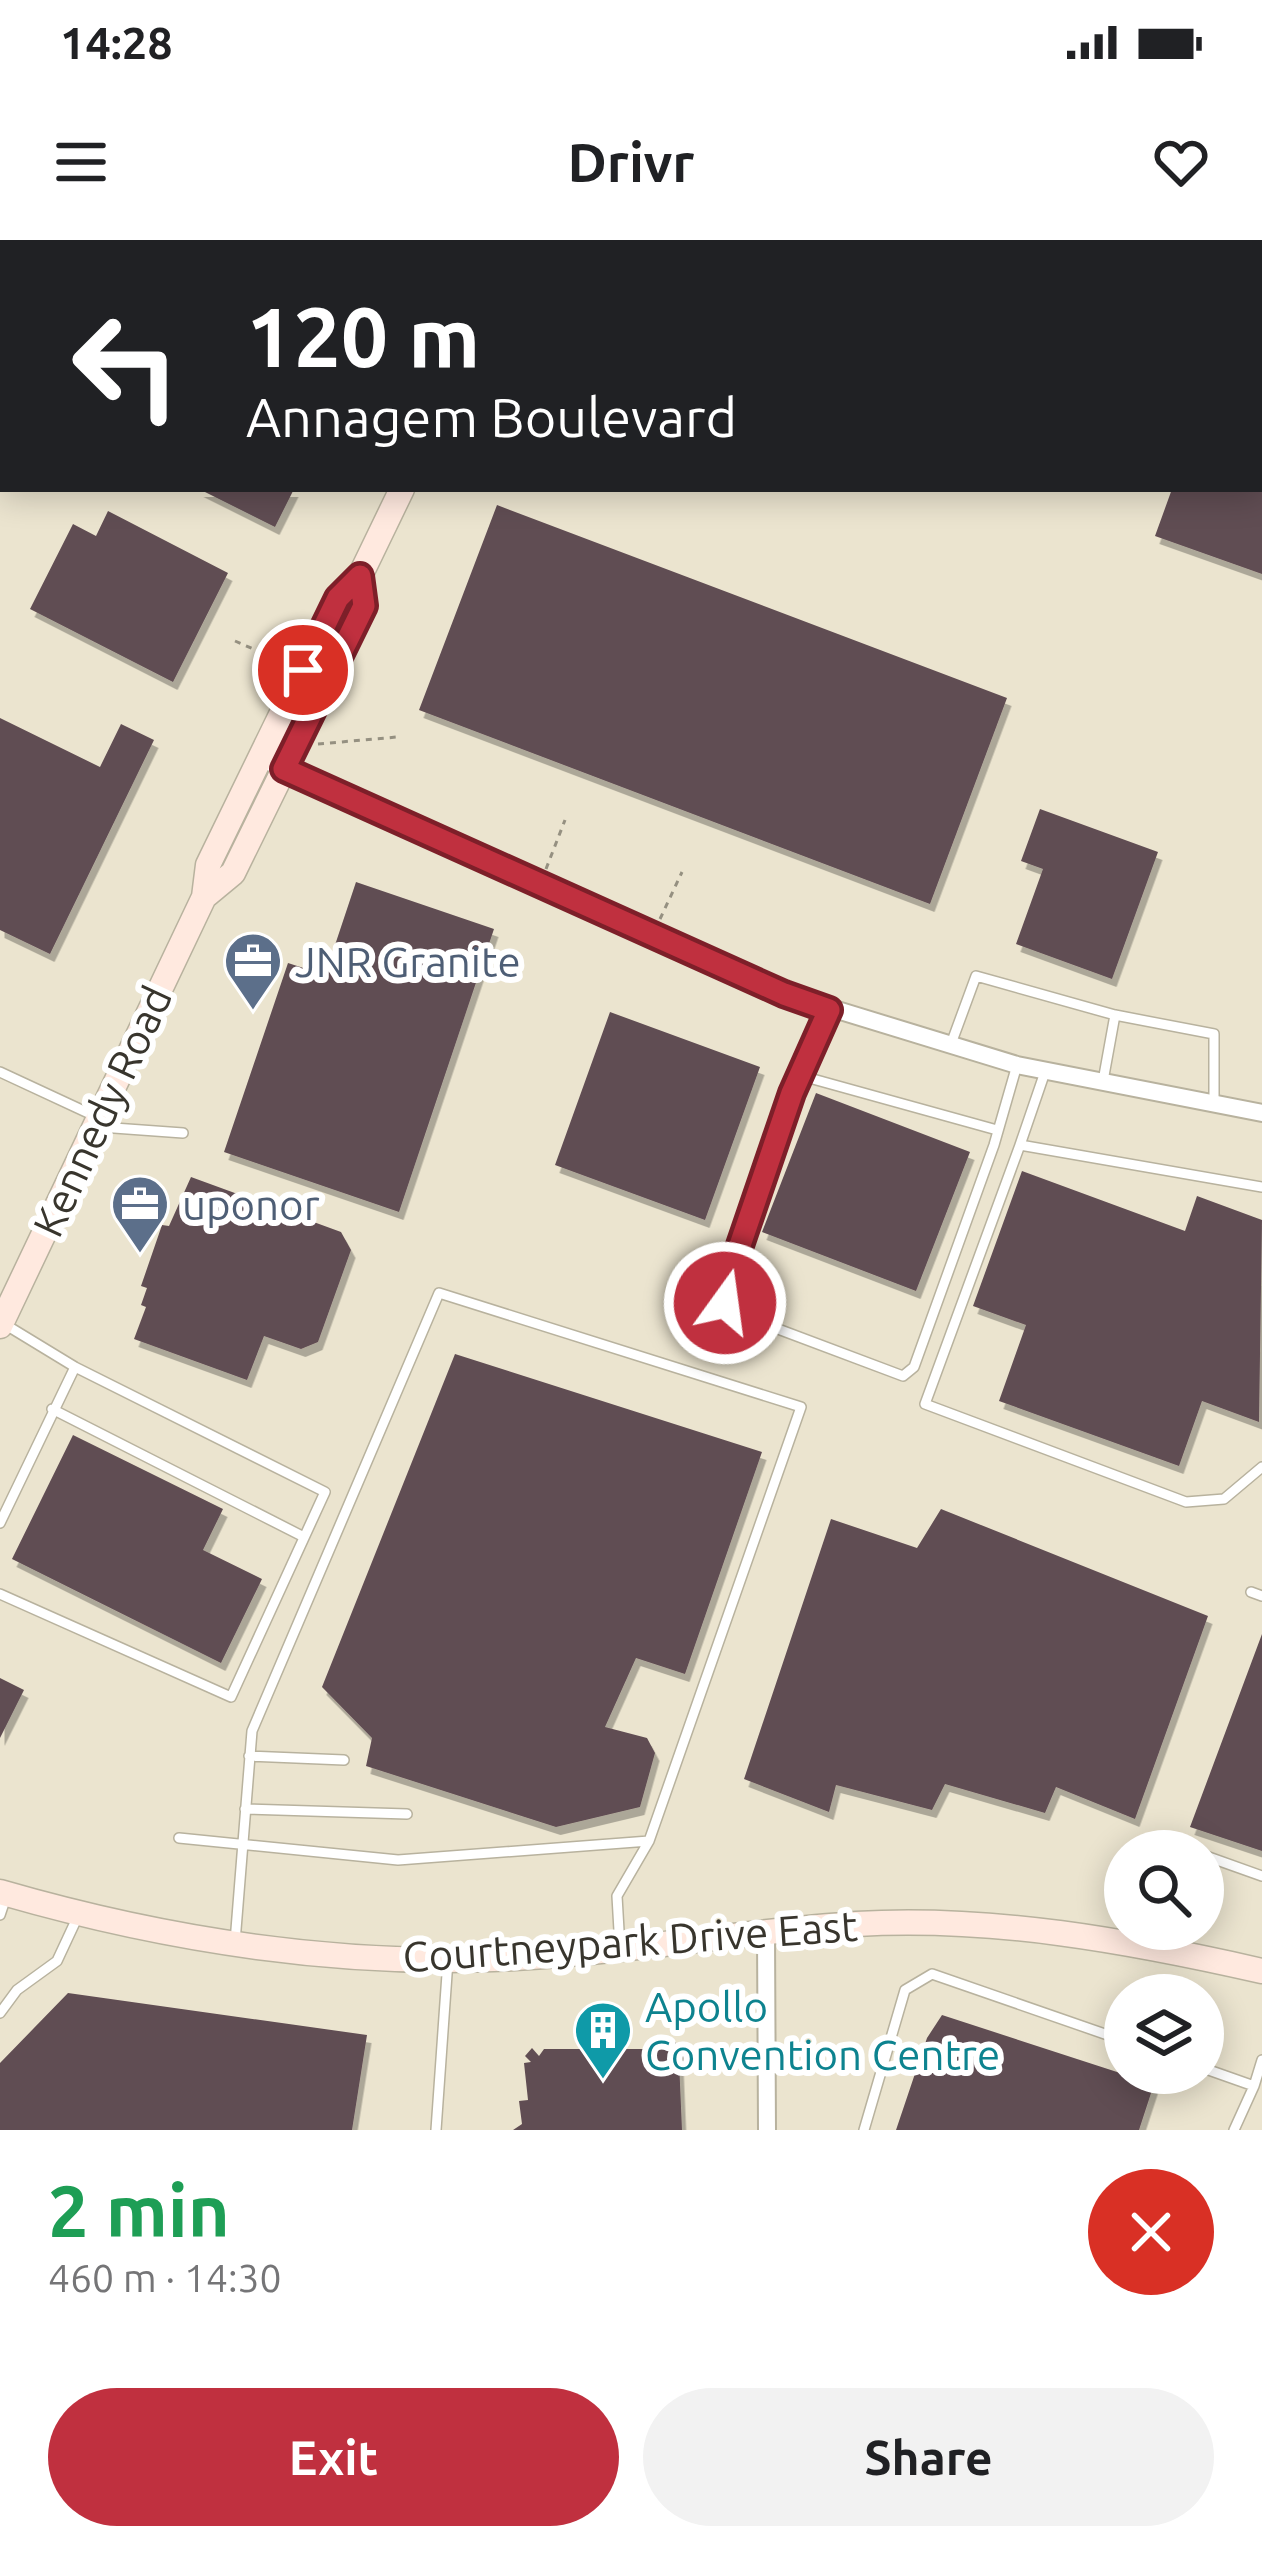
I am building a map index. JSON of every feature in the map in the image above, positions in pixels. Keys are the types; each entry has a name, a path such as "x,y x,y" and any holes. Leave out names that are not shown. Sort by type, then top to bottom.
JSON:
{"main road":[{"name":"Kennedy Road","path":"1,1324 204,897 208,865 338,598 360,576 401,492"},
{"name":"Kennedy Road","path":"204,897 233,874 364,606 360,576"},
{"name":"Courtneypark Drive East","path":"2,1900 236,1942 363,1958 448,1960 858,1924 972,1924 1126,1941 1262,1971"}],"street":[{"path":"260,758 829,1010 1045,1072 1262,1113"},
{"path":"766,1934 766,2130"}],"lane":[{"path":"951,1044 976,976 1115,1016 1214,1034 1214,1104"},
{"path":"829,1010 724,1292 725,1303 730,1311 903,1376 914,1367 1017,1065"},
{"path":"1103,1082 1115,1016"},
{"path":"0,1072 97,1122 183,1132"},
{"path":"1045,1072 925,1404 1186,1502 1224,1499 1262,1467"},
{"path":"802,1076 997,1130"},
{"path":"1020,1144 1262,1187"},
{"path":"236,1942 251,1731 439,1293 801,1407 650,1841 616,1896 620,1948"},
{"path":"0,1594 231,1697 325,1492 75,1367 1,1324"},
{"path":"0,1522 75,1367"},
{"path":"52,1409 304,1537"},
{"path":"250,1756 344,1760"},
{"path":"245,1809 407,1814"},
{"path":"179,1838 398,1860 650,1841"},
{"path":"1224,1863 1262,1876"},
{"path":"0,2013 17,1990 57,1961 78,1916"},
{"path":"436,2130 448,1960"},
{"path":"864,2130 905,1990 932,1974 1104,2034"},
{"path":"1234,2130 1262,2060"},
{"path":"1224,2075 1254,2086"}],"path":[{"path":"236,641 303,670"},
{"path":"299,739 320,744 397,737"},
{"path":"541,884 565,820"},
{"path":"652,935 682,872"}],"building":[{"path":"205,492 292,492 275,527"},
{"path":"1171,492 1262,492 1262,574 1155,536"},
{"path":"497,505 1007,698 930,904 419,710"},
{"path":"108,511 228,573 173,682 30,609 73,524 96,536"},
{"path":"0,718 100,767 121,724 154,740 50,954 0,930"},
{"path":"1040,809 1158,852 1112,979 1016,944 1043,869 1021,861"},
{"path":"356,882 494,929 399,1212 224,1152 288,963 325,975"},
{"path":"610,1012 760,1067 705,1220 555,1165"},
{"path":"816,1093 970,1152 916,1291 762,1232"},
{"path":"1022,1171 1185,1231 1197,1196 1262,1220 1259,1422 1202,1401 1179,1466 999,1401 1026,1325 973,1306"},
{"path":"191,1177 341,1232 351,1250 318,1342 301,1349 264,1336 247,1380 134,1339 146,1307 141,1305 147,1288 141,1286 162,1225 169,1226"},
{"path":"455,1354 762,1452 685,1674 636,1658 605,1727 647,1738 655,1753 640,1807 556,1827 366,1766 372,1738 322,1687"},
{"path":"73,1435 223,1509 203,1550 262,1579 221,1663 12,1559"},
{"path":"941,1509 1208,1616 1135,1819 1056,1787 1045,1813 945,1784 932,1810 836,1785 829,1812 744,1779 831,1519 917,1548"},
{"path":"1262,1634 1262,1851 1224,1838 1224,1830 1190,1827"},
{"path":"0,1678 24,1690 0,1738"},
{"path":"68,1993 367,2035 352,2130 0,2130 0,2063"},
{"path":"942,2015 1104,2068 1104,2094 1151,2094 1139,2130 896,2130 927,2038"},
{"name":"Apollo Convention Centre","path":"611,2021 614,2049 667,2049 674,2041 684,2051 679,2060 682,2130 513,2130 522,2124 519,2101 528,2100 524,2063 531,2062 525,2056 532,2048 539,2056 544,2049 581,2049 584,2022"}],"place":[{"name":"JNR Granite","path":"253,1012"},
{"name":"uponor","path":"140,1255"},
{"name":"Apollo Convention Centre","path":"603,2081"}],"route":[{"path":"303,670 338,598 360,576 364,606 284,769 829,1010 792,1093 724,1292 725,1303"}]}
